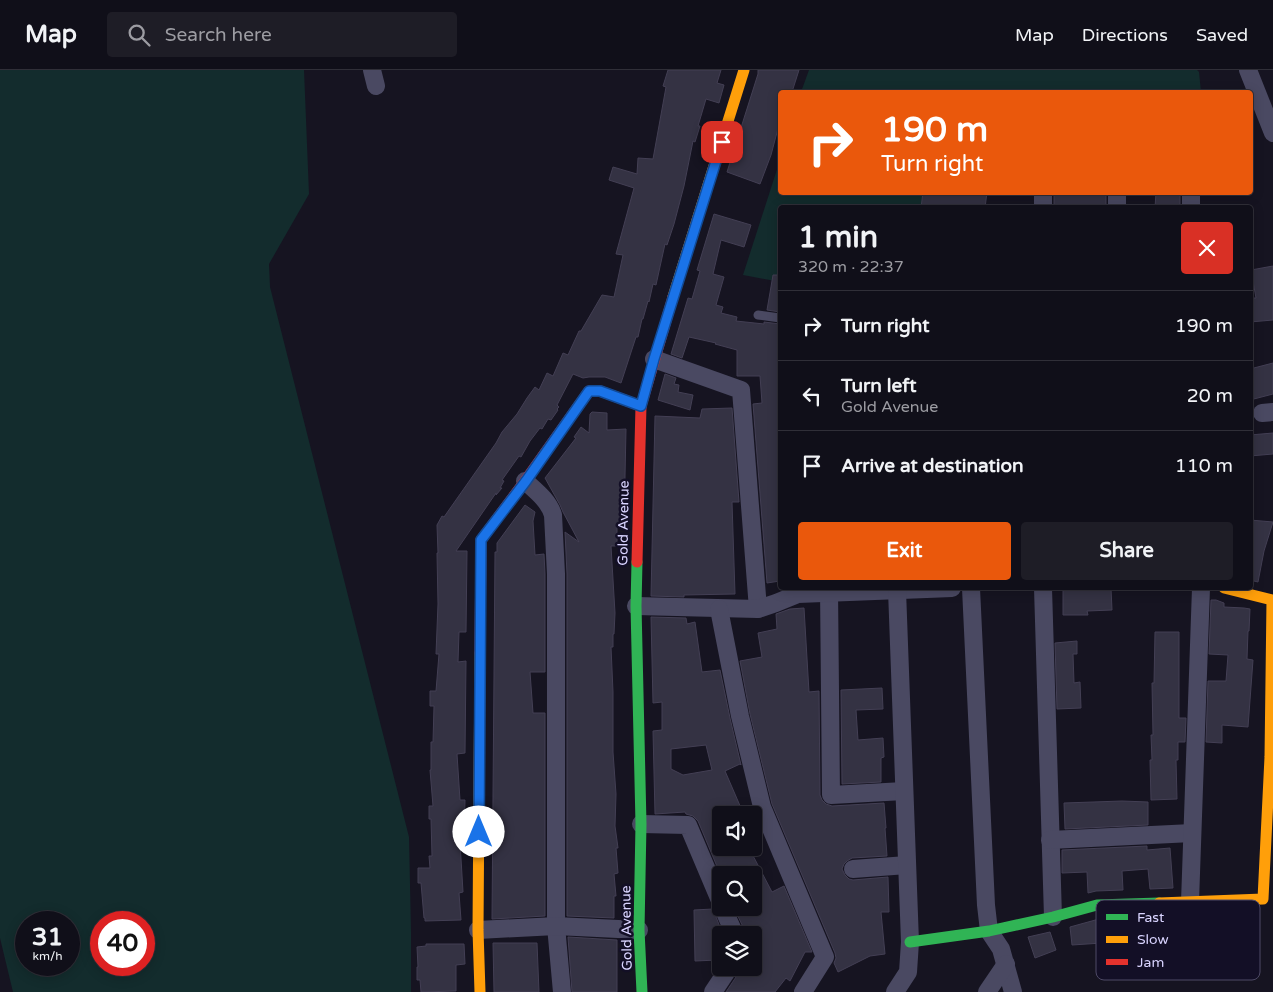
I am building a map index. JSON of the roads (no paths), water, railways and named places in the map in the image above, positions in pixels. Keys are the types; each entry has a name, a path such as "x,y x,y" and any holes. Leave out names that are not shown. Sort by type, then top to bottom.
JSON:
{"street":[{"name":"Gold Avenue","path":"642,992 639,930 641,824 636,606 641,406 744,70"},
{"path":"1248,70 1273,133"},
{"path":"654,359 741,390 758,609"},
{"path":"480,992 478,930 481,540 526,481 589,391 600,391 641,406"},
{"path":"526,481 547,502 553,515 556,574 556,926 562,992"},
{"path":"830,590 831,795 904,791"},
{"path":"636,606 758,609 798,594 830,590 897,590 910,942 908,972 894,992"},
{"path":"970,590 986,905 989,931 1001,949 1013,992"},
{"path":"1043,590 1053,917"},
{"path":"1190,900 1201,590"},
{"path":"1232,590 1272,600 1270,757 1263,899 1239,900"},
{"path":"719,609 740,716 762,808 825,958 803,992"},
{"path":"641,824 688,825 712,882"},
{"path":"1050,840 1192,833"},
{"path":"853,869 907,865"},
{"path":"910,942 989,931 1096,905"},
{"path":"478,930 556,926 639,930"},
{"path":"987,992 1006,964"},
{"path":"713,992 724,976"}],"lane":[{"path":"758,315 778,318"}]}
